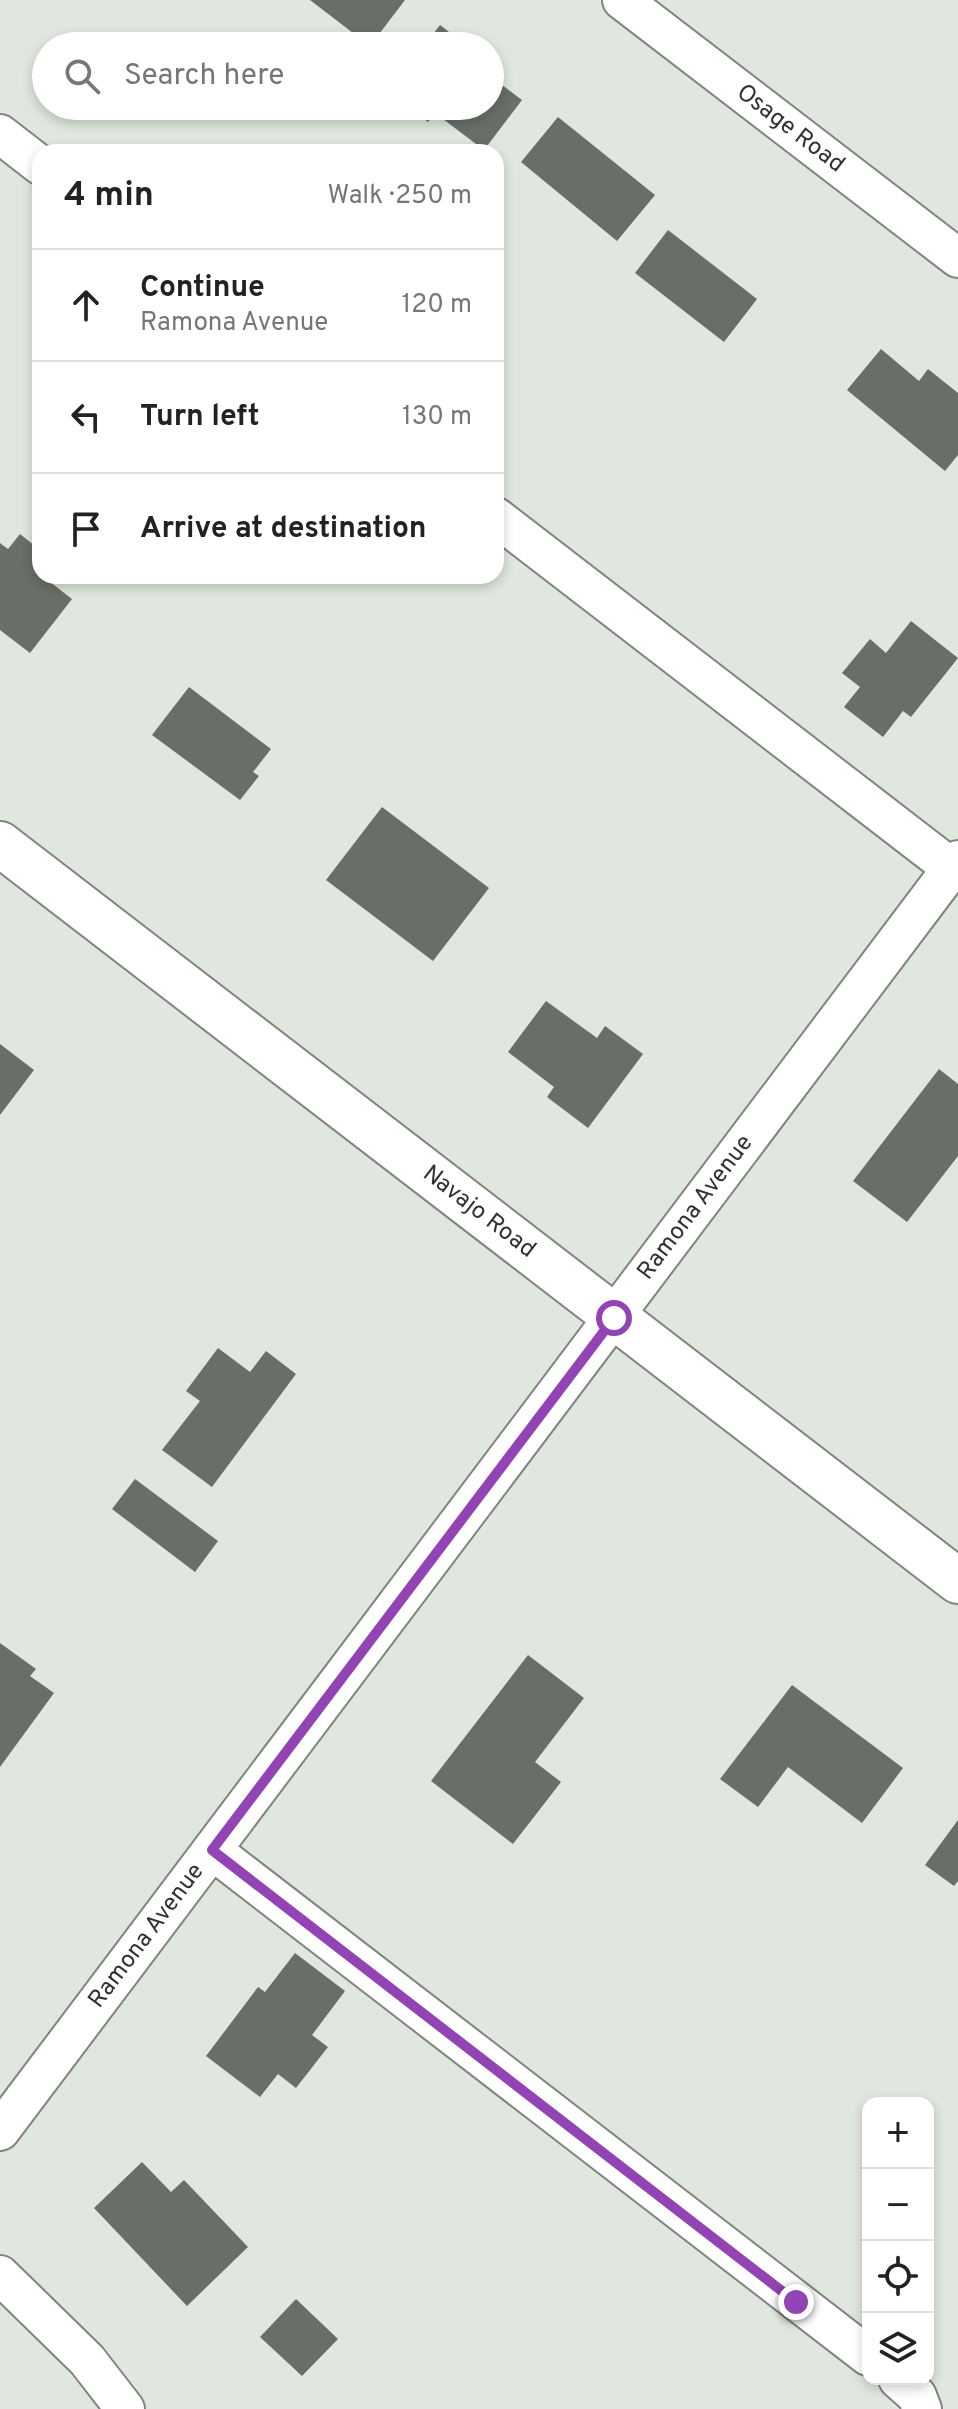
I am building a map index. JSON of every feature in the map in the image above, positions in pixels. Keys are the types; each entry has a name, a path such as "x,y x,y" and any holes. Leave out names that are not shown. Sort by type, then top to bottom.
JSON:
{"main road":[{"name":"Navajo Road","path":"0,844 958,1581"}],"street":[{"name":"Osage Road","path":"622,0 958,258"},
{"path":"0,134 32,159"},
{"path":"504,523 956,867"},
{"name":"Ramona Avenue","path":"0,2131 956,867"},
{"path":"212,1850 862,2351"},
{"path":"0,2275 87,2360 125,2409"},
{"path":"905,2385 917,2396 922,2409"}],"building":[{"path":"310,0 405,0 381,32 352,32"},
{"path":"440,25 449,32 435,32"},
{"path":"504,86 522,100 489,144 476,144 444,120 504,120"},
{"path":"558,117 655,195 617,241 521,162"},
{"path":"668,230 757,299 724,342 635,273"},
{"path":"881,349 919,381 928,369 958,393 958,455 945,471 847,390"},
{"path":"20,534 32,544 32,584 53,584 72,599 30,653 0,630 0,543 8,549"},
{"path":"911,621 958,658 911,717 903,711 883,737 844,707 860,687 842,673 870,639 886,653"},
{"path":"189,687 271,749 253,772 259,776 240,800 152,735"},
{"path":"382,807 489,888 433,961 326,880"},
{"path":"546,1001 597,1038 605,1026 643,1054 588,1128 547,1097 554,1087 508,1052"},
{"path":"0,1044 34,1070 0,1115"},
{"path":"939,1069 958,1084 958,1156 907,1222 853,1181"},
{"path":"218,1348 250,1372 266,1351 296,1374 212,1487 162,1450 200,1401 186,1391"},
{"path":"135,1479 218,1541 195,1572 112,1509"},
{"path":"0,1643 36,1669 30,1676 54,1693 0,1767"},
{"path":"528,1655 584,1698 535,1762 561,1782 513,1844 431,1781"},
{"path":"792,1685 903,1768 862,1823 788,1767 758,1807 720,1779"},
{"path":"958,1820 958,1881 954,1886 925,1865"},
{"path":"295,1953 345,1991 312,2035 328,2047 296,2088 278,2074 260,2097 206,2056 258,1987 265,1992"},
{"path":"142,2162 171,2192 184,2180 248,2247 187,2306 94,2208"},
{"path":"296,2299 338,2339 302,2376 260,2337"}],"route":[{"path":"614,1318 212,1850 796,2302"}]}
